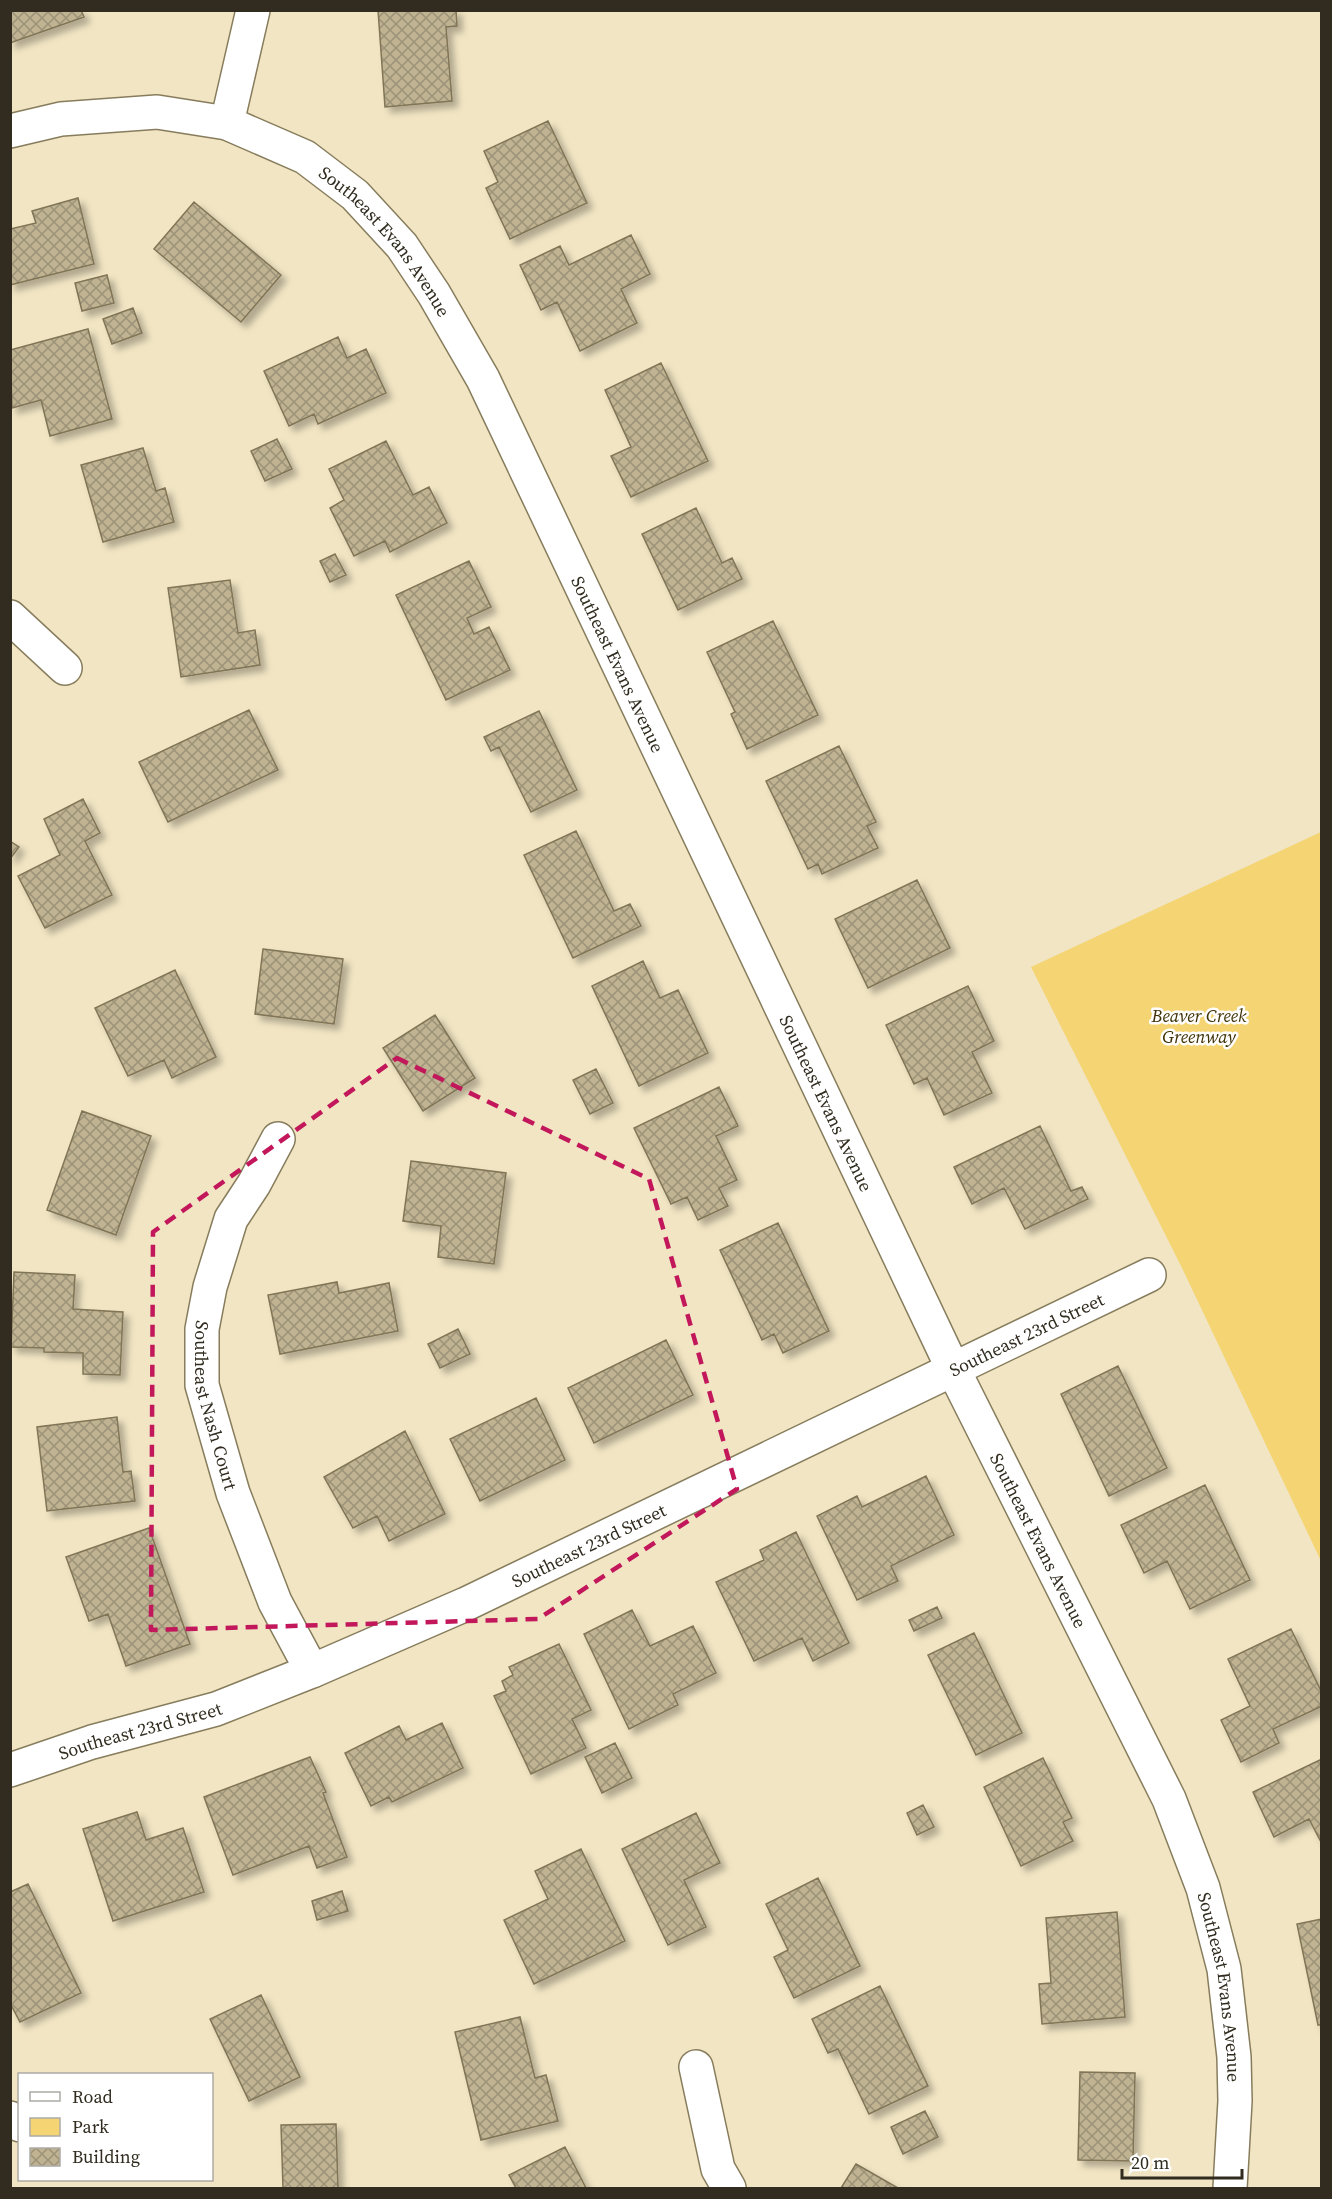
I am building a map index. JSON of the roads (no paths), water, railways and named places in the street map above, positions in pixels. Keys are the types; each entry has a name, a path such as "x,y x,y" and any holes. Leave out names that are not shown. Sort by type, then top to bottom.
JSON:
{"street":[{"path":"227,123 253,10"},
{"name":"Southeast Evans Avenue","path":"10,131 62,119 157,112 227,123 305,157 355,195 402,246 434,294 483,379 952,1369 1169,1799 1203,1888 1224,1969 1234,2057 1230,2188"},
{"path":"10,617 65,668"},
{"name":"Southeast Nash Court","path":"278,1139 254,1184 231,1220 213,1276 202,1329 202,1385 233,1493 275,1602 312,1671"},
{"name":"Southeast 23rd Street","path":"10,1770 92,1742 216,1709 312,1671 466,1604 1149,1275"},
{"path":"696,2067 718,2169 729,2188"}],"park label":[{"name":"Beaver Creek Greenway","path":"1199,1025"}]}
